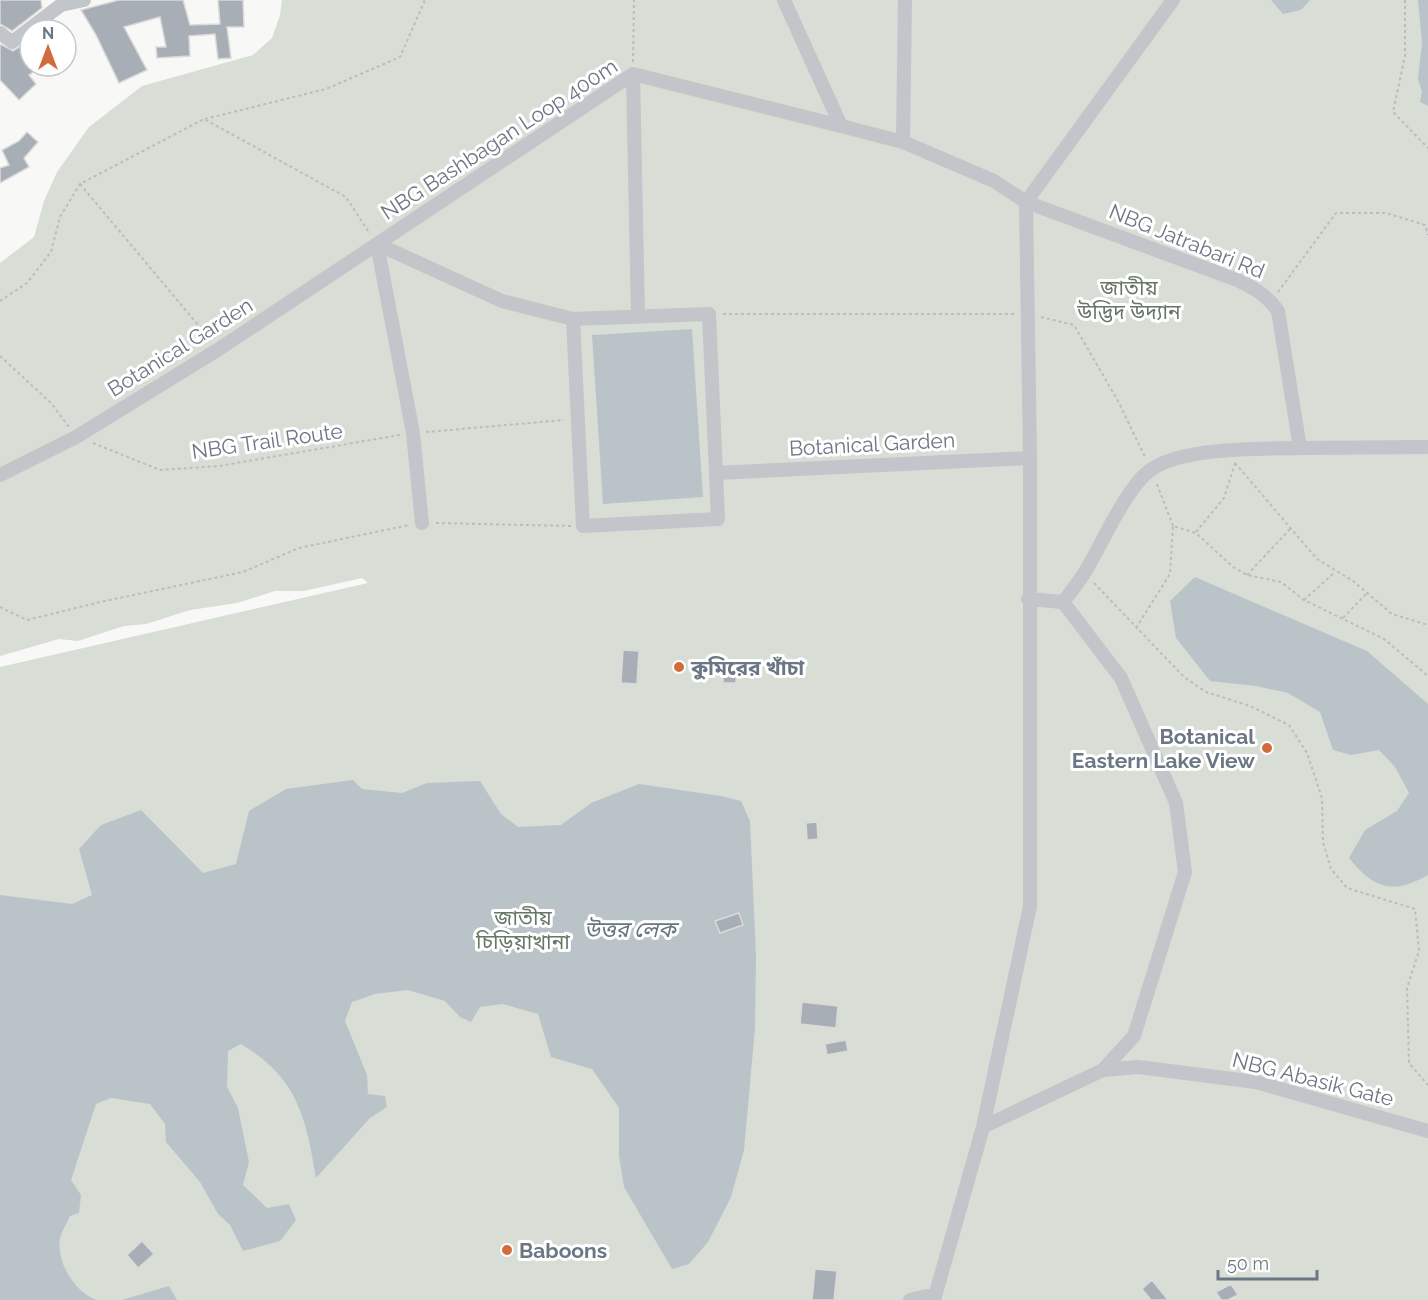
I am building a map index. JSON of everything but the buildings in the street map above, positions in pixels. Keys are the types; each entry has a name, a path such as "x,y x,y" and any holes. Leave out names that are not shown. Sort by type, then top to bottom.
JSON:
{"street":[{"path":"0,33 12,42 61,6 84,0"},
{"path":"783,0 841,126"},
{"path":"903,142 905,0"},
{"path":"910,1300 935,1297 983,1127 1030,906 1028,599 1030,458 1026,202 1173,0"},
{"path":"633,74 841,126"},
{"name":"NBG Bashbagan Loop 400m","path":"377,244 633,74"},
{"name":"NBG Bashbagan Loop 400m","path":"377,244 502,301 573,319 638,317 633,74"},
{"name":"NBG Jatrabari Rd","path":"841,126 903,142 994,181 1026,202 1257,289 1271,301 1278,311 1300,448"},
{"path":"377,244 413,433 422,522"},
{"name":"Botanical Garden","path":"0,475 76,437 219,349 377,244"},
{"path":"573,319 583,526 718,519 709,314 638,317"},
{"path":"1064,602 1084,574 1125,500 1151,469 1184,457 1228,450 1428,447"},
{"name":"Botanical Garden","path":"717,473 1030,458"},
{"path":"1028,599 1064,602 1121,678 1176,803 1185,872 1134,1036 1103,1070"},
{"name":"NBG Abasik Gate","path":"983,1127 1103,1070 1138,1067 1256,1082 1428,1131"}],"path":[{"path":"0,301 27,283 51,252 60,217 80,184 204,119 326,89 400,57 425,0"},
{"path":"633,74 634,0"},
{"path":"1404,0 1405,56 1393,112 1428,148"},
{"path":"204,119 346,197 377,244"},
{"path":"80,184 219,349"},
{"path":"1271,301 1336,213 1386,213 1427,224 1428,235"},
{"path":"709,314 1028,314 1074,326 1118,400 1151,469 1173,526 1170,574 1136,628"},
{"path":"0,356 51,403 76,437"},
{"name":"NBG Trail Route","path":"76,437 160,470 219,466 413,433 577,419"},
{"path":"1228,450 1235,463 1317,559 1366,592 1392,614 1428,625"},
{"path":"1196,532 1224,498 1235,463"},
{"path":"0,608 27,621 100,602 243,573 299,548 422,522 583,526"},
{"path":"1173,526 1196,532 1233,567 1247,575 1281,582 1304,600 1384,639 1428,676"},
{"path":"1247,575 1290,529"},
{"path":"1304,600 1336,571"},
{"path":"1084,574 1127,614 1136,628 1160,649 1184,677 1206,692 1250,706 1289,725 1307,753 1322,798 1323,842 1331,869 1347,888 1415,909 1419,951 1407,988 1409,1063 1428,1085"},
{"path":"1343,618 1366,592"}],"green space":[{"name":"জাতীয় উদ্ভিদ উদ্যান","path":"282,0 1428,0 1428,1300 0,1300 0,667 368,583 362,578 304,591 275,591 237,603 190,610 146,624 124,626 78,641 59,639 0,656 0,263 34,237 44,201 57,172 89,127 142,86 253,55 272,38 280,15"}],"water":[{"path":"1271,0 1310,0 1301,10 1283,14"},
{"path":"1418,0 1428,0 1428,106 1420,102 1422,92 1418,79 1422,43"},
{"path":"692,329 703,497 603,504 592,335"},
{"path":"1195,577 1367,651 1428,704 1428,875 1404,885 1385,886 1367,877 1349,858 1365,830 1397,811 1409,793 1395,767 1379,750 1351,755 1333,750 1320,712 1288,693 1256,686 1210,681 1176,638 1170,601"},
{"name":"উত্তর লেক","path":"353,780 362,789 402,793 427,783 480,781 501,814 518,827 561,825 591,803 639,784 741,801 750,821 756,956 755,1028 744,1150 731,1197 708,1242 689,1264 672,1269 624,1187 619,1156 619,1108 592,1069 551,1057 538,1014 503,1004 480,1007 471,1022 460,1017 445,1001 408,990 375,994 352,1002 345,1021 367,1075 368,1094 385,1096 387,1107 370,1118 316,1178 303,1118 287,1086 260,1057 241,1044 228,1051 227,1087 238,1108 249,1162 243,1185 267,1208 289,1204 296,1220 280,1241 243,1251 230,1225 218,1214 200,1182 166,1142 165,1124 150,1104 111,1098 96,1104 71,1180 81,1195 79,1213 70,1216 60,1238 61,1257 69,1275 81,1291 97,1300 0,1300 0,895 72,904 92,895 79,849 101,825 141,810 203,873 236,864 249,811 286,789"},
{"path":"169,1286 177,1300 122,1300"}],"place":[{"name":"কুমিরের খাঁচা","path":"679,667"},
{"name":"Botanical Eastern Lake View","path":"1267,748"},
{"name":"Baboons","path":"507,1250"}],"park label":[{"name":"জাতীয় চিড়িয়াখানা","path":"523,929"}]}
